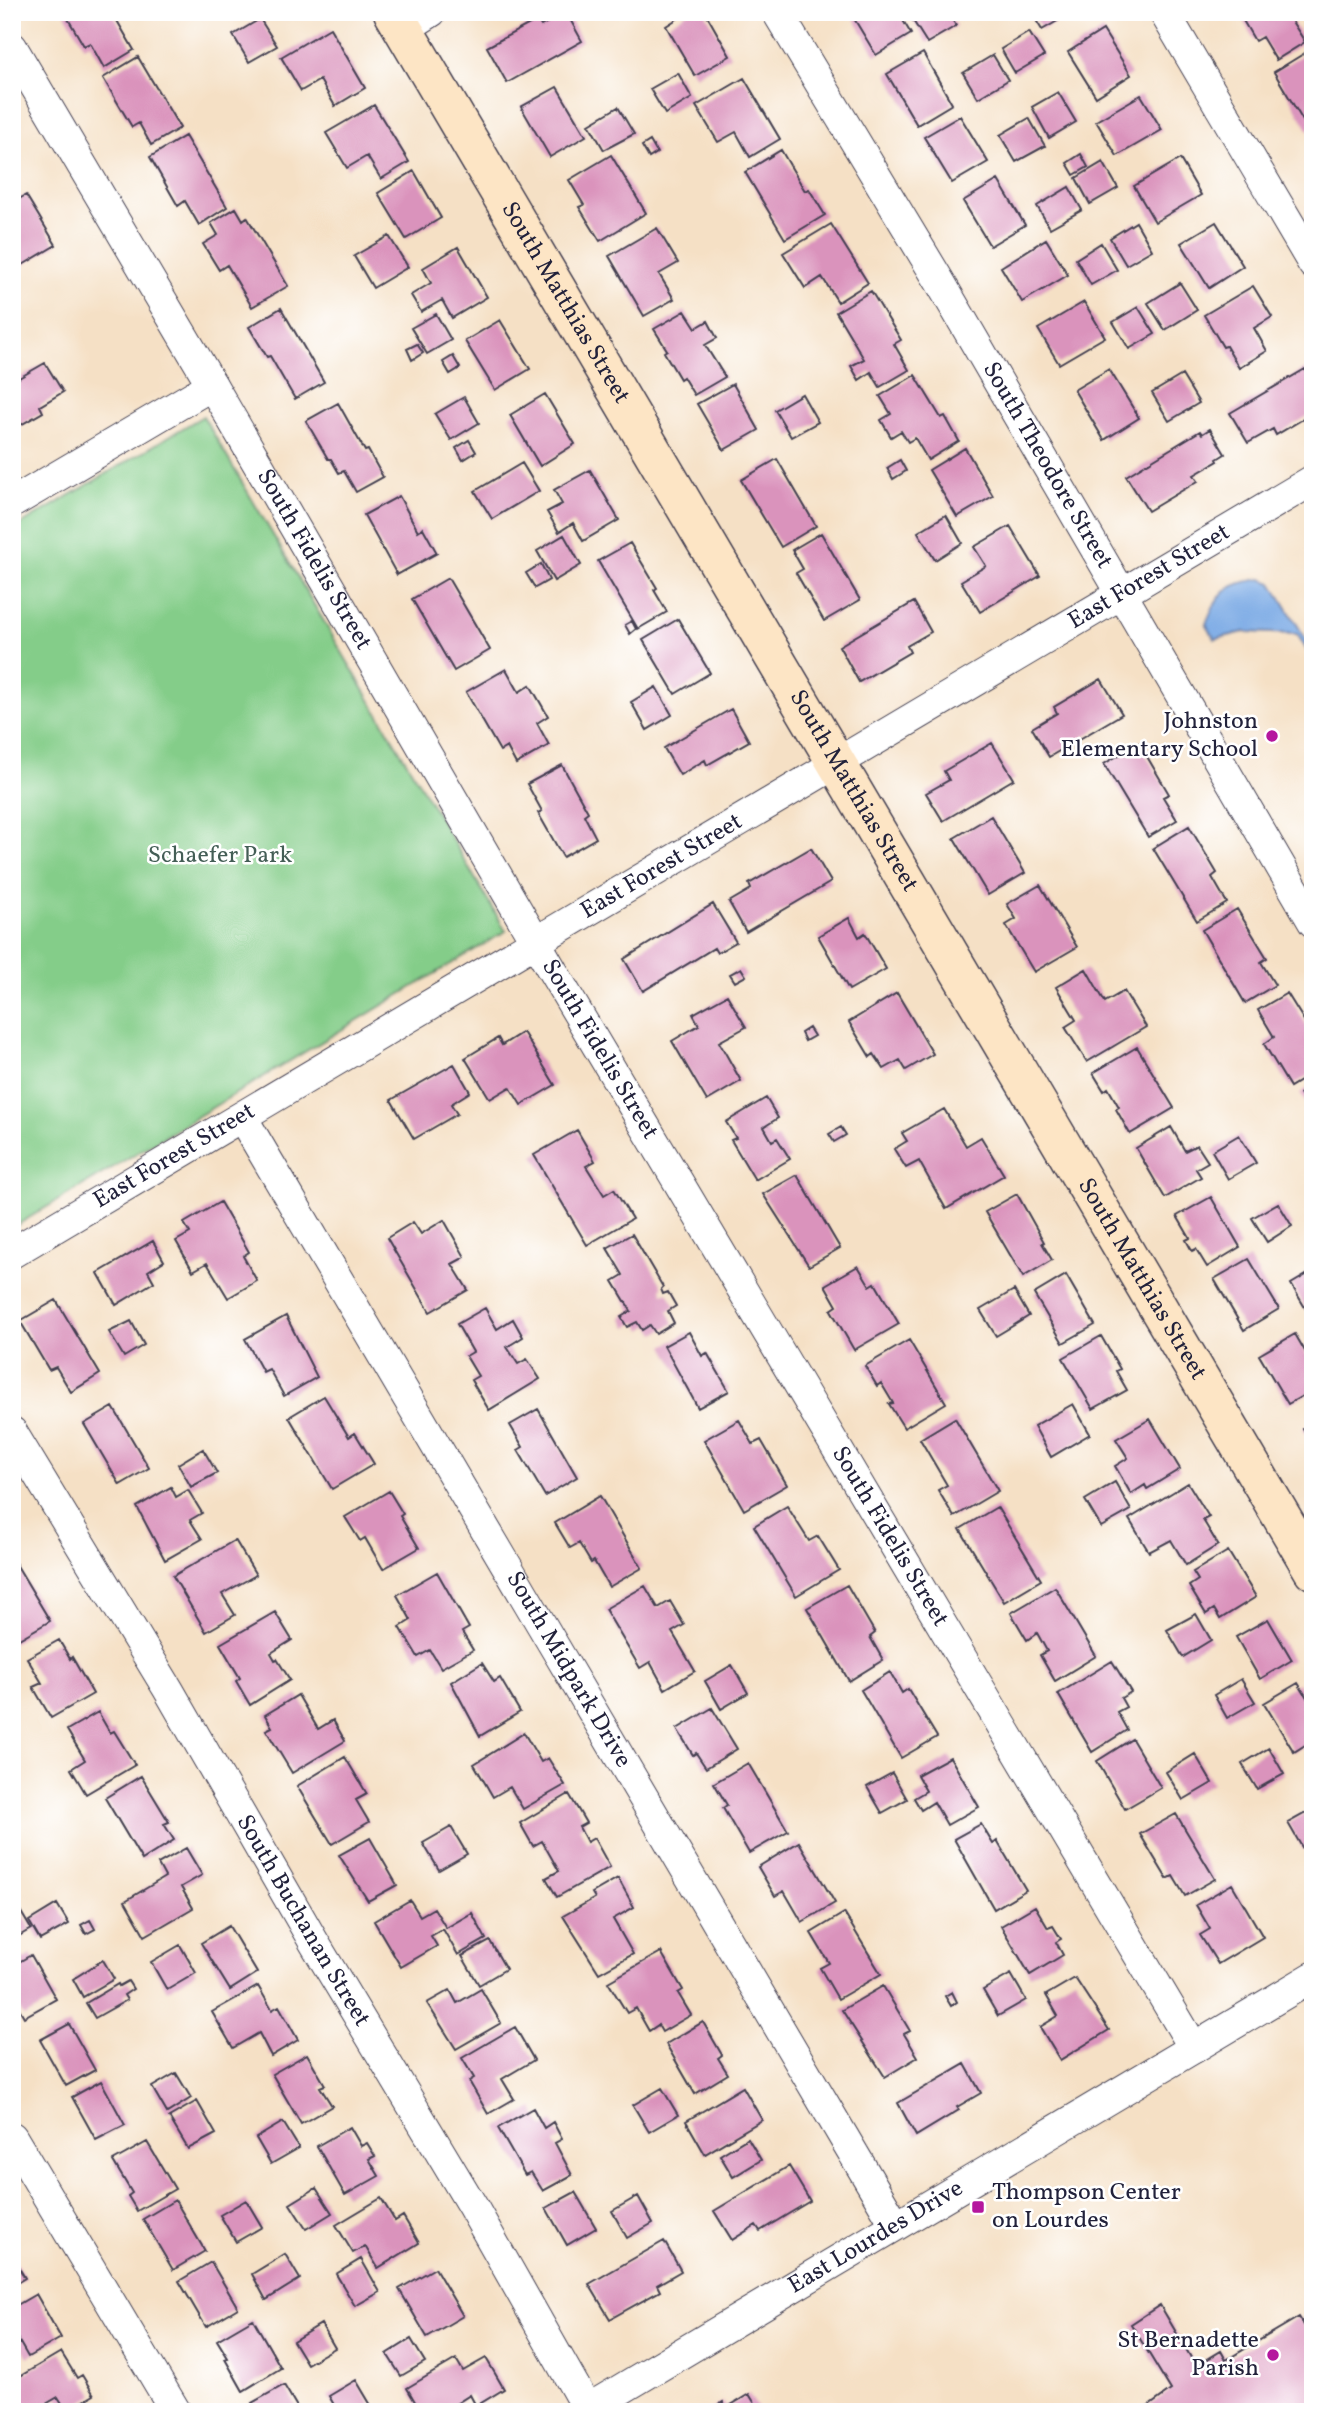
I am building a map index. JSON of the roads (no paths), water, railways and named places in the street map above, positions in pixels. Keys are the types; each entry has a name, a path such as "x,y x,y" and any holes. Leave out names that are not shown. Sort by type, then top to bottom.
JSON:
{"street":[{"name":"South Theodore Street","path":"778,12 940,282 1313,922"},
{"path":"1164,12 1313,264"},
{"name":"South Matthias Street","path":"409,18 836,764 1313,1570"},
{"name":"South Fidelis Street","path":"12,47 536,942 1194,2048"},
{"path":"12,503 212,385"},
{"name":"East Forest Street","path":"12,1253 1313,480"},
{"name":"South Midpark Drive","path":"243,1117 895,2224"},
{"name":"South Buchanan Street","path":"12,1432 168,1689 315,1944 473,2207 586,2411"},
{"name":"East Lourdes Drive","path":"586,2411 895,2224 1313,1977"},
{"path":"12,2137 176,2412"}],"water":[{"path":"1262,579 1272,583 1313,651 1313,660 1297,634 1244,632 1215,639 1206,624 1220,597 1241,583"}],"place":[{"name":"Johnston Elementary School","path":"1272,736"},
{"name":"Thompson Center on Lourdes","path":"978,2207"},
{"name":"St Bernadette Parish","path":"1273,2355"}],"park label":[{"name":"Schaefer Park","path":"220,856"}]}
